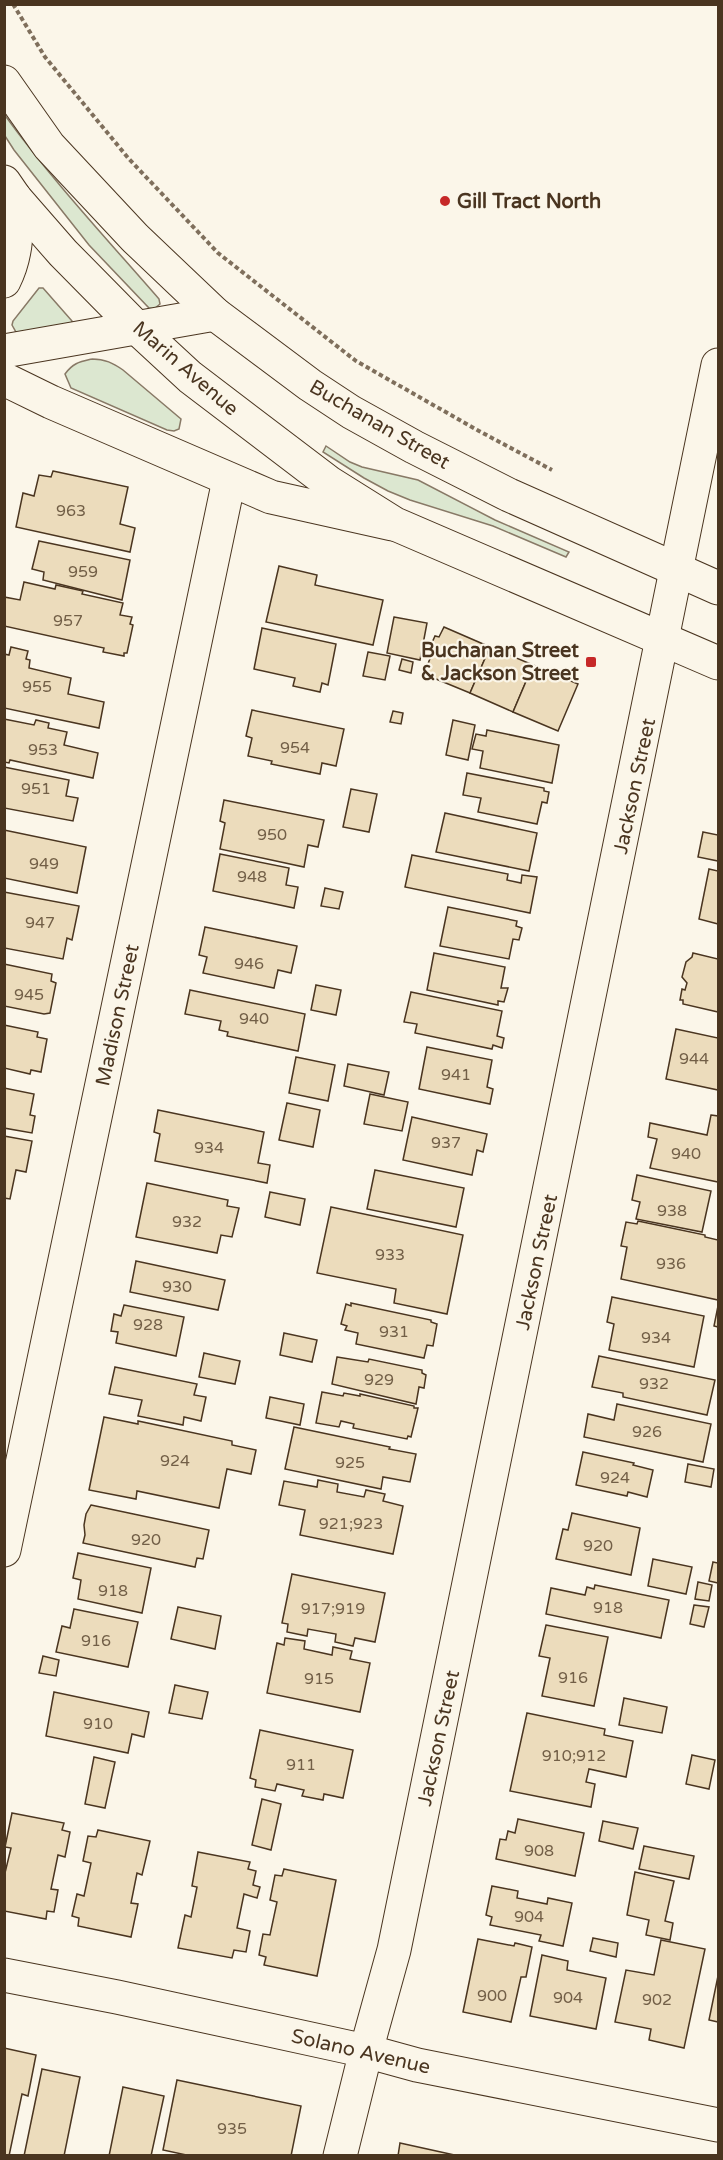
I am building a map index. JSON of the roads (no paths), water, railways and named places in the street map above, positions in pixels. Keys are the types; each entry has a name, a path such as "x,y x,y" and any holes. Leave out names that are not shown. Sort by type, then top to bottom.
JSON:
{"street":[{"path":"4,82 49,146 135,238 215,314"},
{"path":"4,281 12,262 17,233 10,190"},
{"name":"Marin Avenue","path":"10,190 63,254 137,328 190,376 328,482 395,524"},
{"path":"4,351 215,314"},
{"name":"Buchanan Street","path":"215,314 309,385 405,442 509,495 718,588"},
{"name":"Jackson Street","path":"340,2156 394,1950 718,365"},
{"path":"4,379 51,402 271,497 395,524 718,663"},
{"name":"Madison Street","path":"4,1550 230,480"},
{"name":"Solano Avenue","path":"4,1975 117,1996 366,2050 417,2066 718,2125"}],"place":[{"name":"Gill Tract North","path":"445,201"},
{"name":"Buchanan Street & Jackson Street","path":"591,662"}]}
